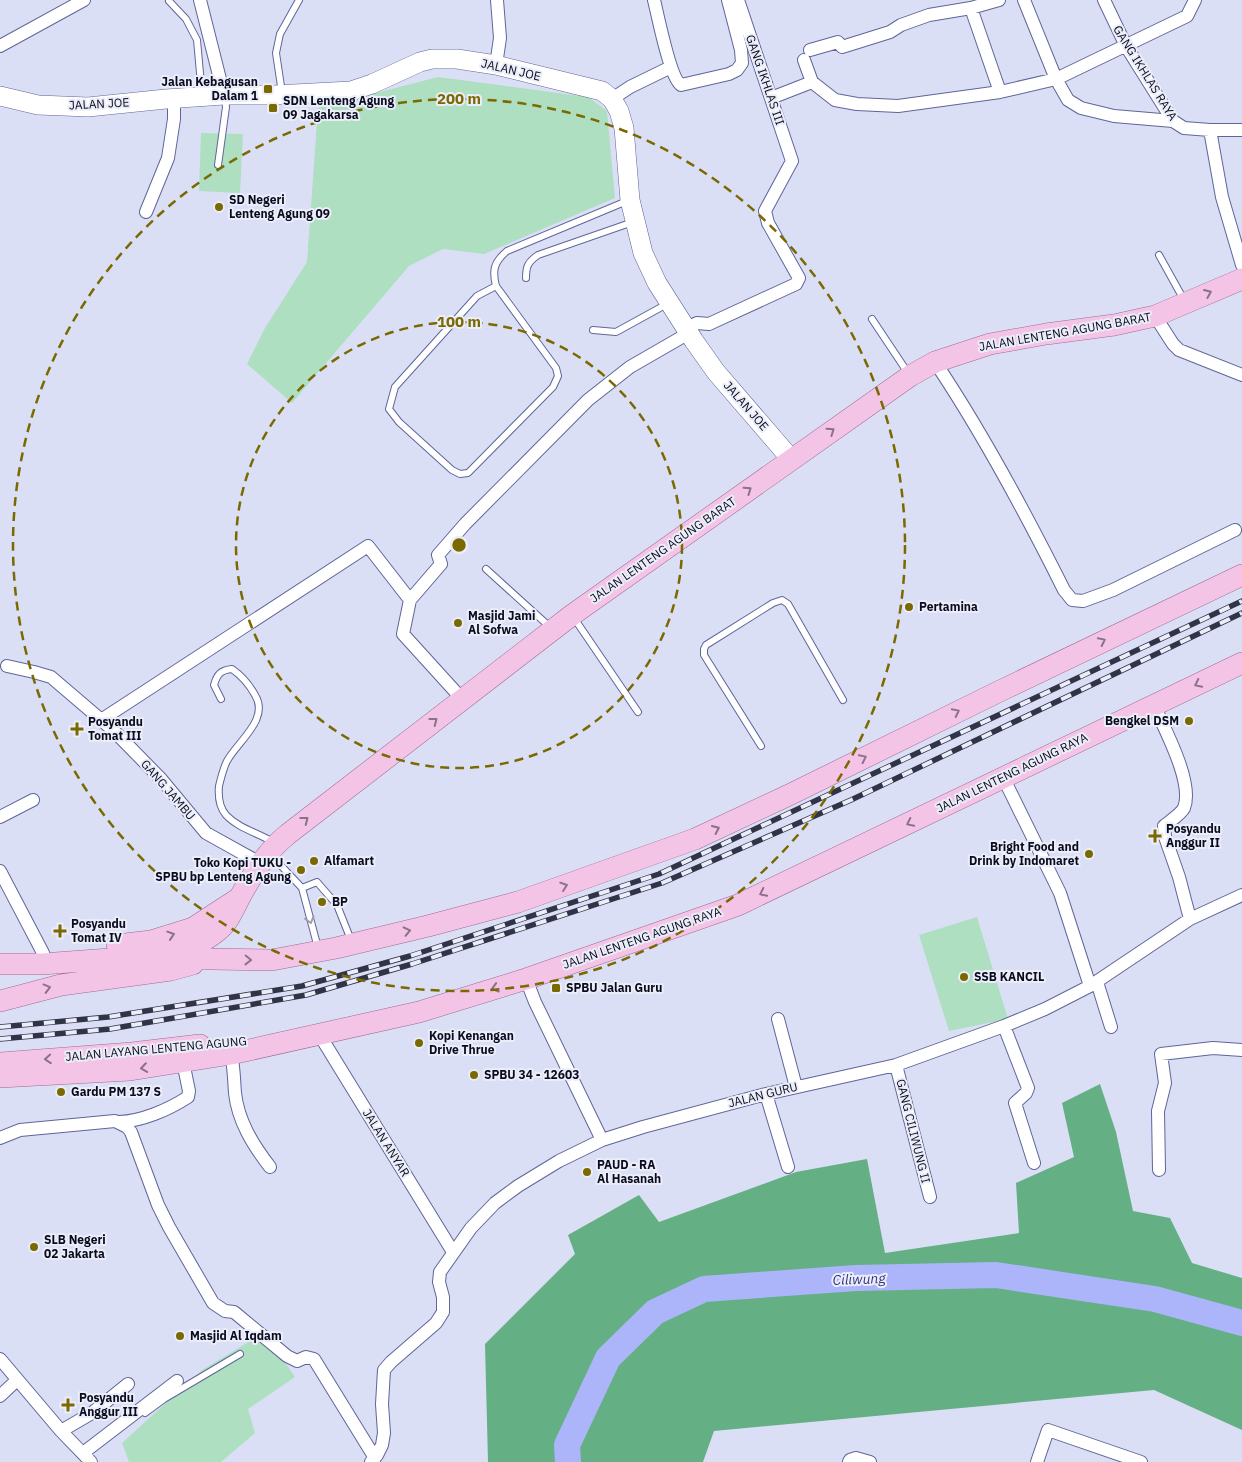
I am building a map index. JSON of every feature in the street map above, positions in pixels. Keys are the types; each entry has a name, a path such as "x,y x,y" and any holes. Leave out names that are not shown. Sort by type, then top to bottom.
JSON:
{"main road":[{"name":"JALAN LENTENG AGUNG BARAT","path":"164,955 198,944 215,933 230,918 264,851 572,615 910,376 935,362 990,344 1114,325 1156,316 1242,279"},
{"path":"0,964 164,955 212,959 272,960 319,952 518,902 695,839 1242,575"},
{"name":"JALAN LENTENG AGUNG RAYA","path":"316,1035 418,1012 526,979 738,905 1242,663"},
{"path":"0,954 47,953 151,941 193,928 241,896"},
{"path":"0,1001 61,985 172,970 212,959"},
{"name":"JALAN LAYANG LENTENG AGUNG","path":"0,1062 225,1048 316,1035"},
{"path":"0,1077 130,1070 183,1062 225,1048"}],"street":[{"path":"0,46 84,0"},
{"path":"200,0 224,95"},
{"path":"496,65 500,38 497,0"},
{"path":"654,0 671,67 678,83 681,85 729,74 737,70 742,63 741,50 728,0"},
{"name":"GANG IKHLAS III","path":"690,334 697,324 709,324 796,284 798,281 797,273 768,223 765,211 792,161 738,0"},
{"path":"998,0 970,8 929,15 901,25 890,32 842,47 838,42 807,55 812,82 835,100 865,105 898,106 1000,92 1056,79 1126,46 1187,16 1195,0"},
{"path":"1024,0 1056,79 1068,100 1081,108 1114,116 1173,121"},
{"name":"GANG IKHLAS RAYA","path":"1104,0 1126,46 1173,121 1184,128 1242,130"},
{"path":"970,8 1000,92"},
{"name":"JALAN JOE","path":"0,96 38,105 88,108 166,99 174,100 224,95 351,91 372,84 420,62 432,59 457,59 496,65 602,92 612,99 619,111 624,128 630,200 643,253 657,283 716,372 791,459"},
{"path":"612,99 630,87 671,67"},
{"path":"771,98 812,82"},
{"path":"146,212 168,158 174,119 174,100"},
{"path":"1210,130 1222,197 1242,265"},
{"path":"1156,316 1173,344 1179,350 1242,375"},
{"path":"462,699 403,634 410,602 441,564 438,555 465,524 588,400 630,367 690,334"},
{"path":"935,362 954,390 1007,480 1064,590 1072,600 1083,601 1112,590 1235,530"},
{"path":"101,720 368,546 410,602"},
{"name":"GANG JAMBU","path":"7,666 51,677 101,720 161,779 206,832 230,847 264,851"},
{"path":"1154,705 1184,777 1187,795 1183,810 1164,826 1164,837 1179,878 1190,919"},
{"path":"1003,778 1060,893 1093,984 1111,1027"},
{"path":"0,817 33,800"},
{"path":"0,871 47,953"},
{"name":"JALAN GURU","path":"373,1460 382,1444 384,1433 382,1404 384,1370 436,1323 443,1312 443,1297 439,1282 440,1272 453,1252 495,1203 536,1174 602,1140 643,1126 766,1094 896,1065 1004,1026 1045,1009 1093,984 1190,919 1240,900"},
{"path":"526,979 535,1002 602,1140"},
{"path":"778,1019 796,1087"},
{"path":"1004,1026 1028,1088 1026,1093 1015,1103 1034,1162"},
{"name":"JALAN ANYAR","path":"316,1035 453,1252"},
{"path":"225,1048 242,1122 259,1153 270,1167"},
{"path":"1159,1170 1158,1111 1165,1083 1161,1054 1213,1048 1242,1050"},
{"path":"0,1138 20,1130 132,1121 144,1118 188,1097 183,1062"},
{"name":"GANG CILIWUNG II","path":"896,1065 930,1197"},
{"path":"766,1094 788,1167"},
{"path":"119,1122 127,1126 131,1132 158,1205 213,1303 225,1311 234,1312 286,1356 298,1360 306,1357 314,1359 373,1460"},
{"path":"0,1359 61,1431 87,1457 177,1381"},
{"path":"0,1396 17,1380"},
{"path":"61,1431 92,1413 128,1384"},
{"path":"1037,1462 1048,1430 1142,1462"},
{"path":"849,1462 856,1458 870,1462"}],"lane":[{"path":"283,94 276,53 280,34 300,0"},
{"path":"169,1 186,19 196,40 202,97"},
{"path":"218,165 226,108 224,95"},
{"path":"496,286 478,296 395,387 391,398 389,409 399,422 452,470 460,474 468,473 553,387 558,376 556,368 496,286 493,266 507,251 630,200"},
{"path":"526,278 526,267 538,255 635,221"},
{"path":"1159,255 1186,303"},
{"path":"593,330 616,332 669,302"},
{"path":"872,319 910,376"},
{"path":"486,569 552,630"},
{"path":"761,746 704,656 704,649 706,645 773,603 782,600 788,604 843,700"},
{"path":"572,615 638,712"},
{"path":"221,699 214,685 216,676 223,670 232,669 250,687 258,700 260,710 257,719 227,761 221,776 218,792 219,803 227,816 242,826 264,851 302,888 319,952"},
{"path":"302,888 317,882 337,906 352,944"},
{"path":"87,1457 164,1400 240,1354"}],"green space":[{"path":"438,77 588,97 607,111 615,198 484,254 443,249 409,266 292,403 247,364 265,328 307,262 318,108"},
{"path":"201,133 243,134 240,193 199,191"},
{"name":"SSB KANCIL","path":"977,917 1008,1019 949,1031 919,935"},
{"path":"1100,1084 1116,1132 1133,1211 1170,1218 1192,1263 1242,1278 1242,1430 1154,1390 714,1431 703,1462 488,1462 485,1344 575,1254 568,1235 639,1195 659,1222 796,1172 867,1159 885,1253 1019,1233 1016,1183 1074,1157 1062,1103"},
{"path":"265,1332 295,1377 248,1409 255,1433 221,1462 129,1462 122,1443 202,1370"}],"waterway":[{"name":"Ciliwung","path":"568,1462 567,1445 608,1358 655,1312 704,1289 856,1278 996,1275 1155,1299 1242,1323"}],"railway":[{"path":"0,1027 108,1017 302,986 410,956 659,874 1242,601"},
{"path":"0,1039 110,1029 306,995 412,964 662,883 851,800 1242,613"}],"place":[{"name":"Jalan Kebagusan Dalam 1","path":"268,89"},
{"name":"SDN Lenteng Agung 09 Jagakarsa","path":"273,108"},
{"name":"SD Negeri Lenteng Agung 09","path":"219,207"},
{"name":"Pertamina","path":"909,607"},
{"name":"Masjid Jami Al Sofwa","path":"458,623"},
{"name":"Bengkel DSM","path":"1189,721"},
{"name":"Posyandu Tomat III","path":"77,729"},
{"name":"Posyandu Anggur II","path":"1155,836"},
{"name":"Bright Food and Drink by Indomaret","path":"1089,854"},
{"name":"Alfamart","path":"314,861"},
{"name":"Toko Kopi TUKU - SPBU bp Lenteng Agung","path":"301,870"},
{"name":"BP","path":"322,902"},
{"name":"Posyandu Tomat IV","path":"60,931"},
{"name":"SSB KANCIL","path":"964,977"},
{"name":"SPBU Jalan Guru","path":"556,988"},
{"name":"Kopi Kenangan Drive Thrue","path":"419,1043"},
{"name":"SPBU 34 - 12603","path":"474,1075"},
{"name":"Gardu PM 137 S","path":"61,1092"},
{"name":"PAUD - RA Al Hasanah","path":"587,1172"},
{"name":"SLB Negeri 02 Jakarta","path":"34,1247"},
{"name":"Masjid Al Iqdam","path":"180,1336"},
{"name":"Posyandu Anggur III","path":"68,1405"}]}
